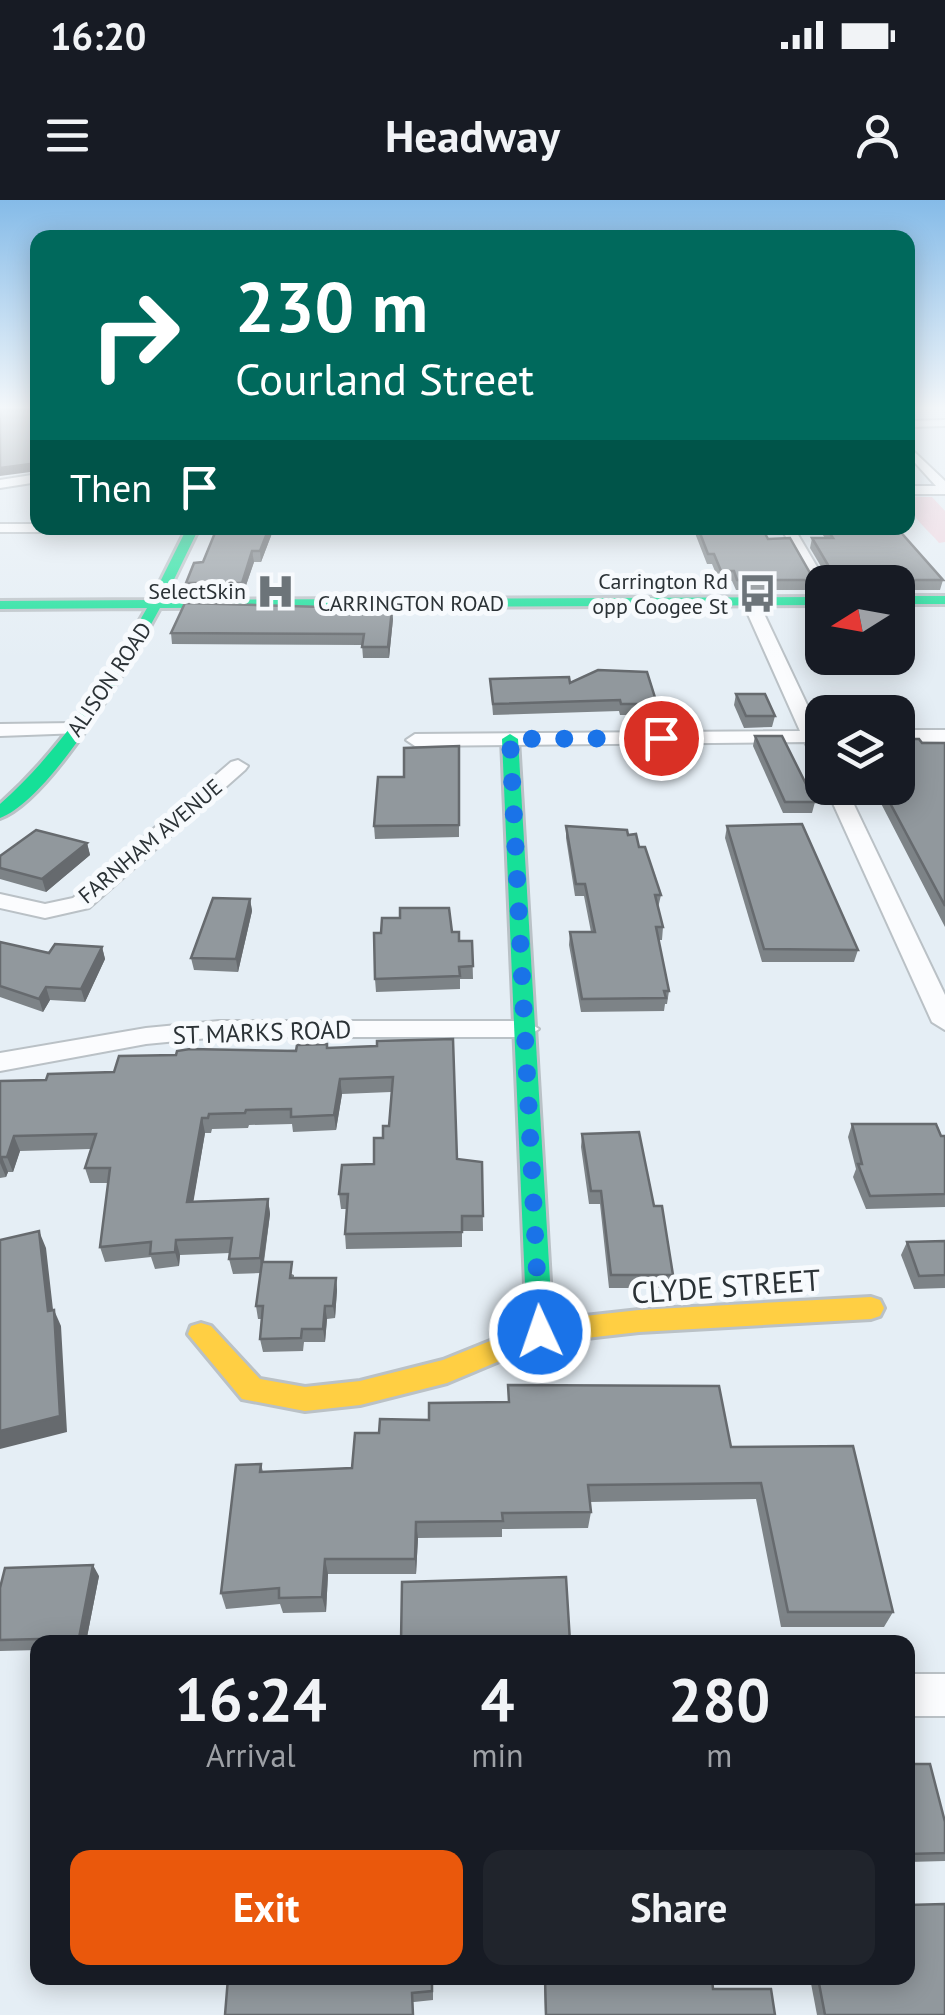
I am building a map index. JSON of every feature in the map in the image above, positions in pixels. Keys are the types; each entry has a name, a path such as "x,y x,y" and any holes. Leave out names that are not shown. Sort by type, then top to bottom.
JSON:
{"main road":[{"name":"ALISON ROAD","path":"0,813 34,786 75,730 158,604 190,535"},
{"path":"915,600 945,600"},
{"name":"CARRINGTON ROAD","path":"0,605 805,601"},
{"path":"510,739 540,1332"},
{"name":"CLYDE STREET","path":"200,1334 252,1390 305,1399 360,1393 447,1371 540,1332 639,1321 871,1308"}],"street":[{"path":"0,528 30,528"},
{"path":"791,535 809,565"},
{"path":"750,601 805,712"},
{"path":"0,730 75,730"},
{"path":"414,740 805,736"},
{"path":"915,736 945,736"},
{"name":"FARNHAM AVENUE","path":"0,901 45,911 81,903 238,766"},
{"path":"844,805 945,1022"},
{"name":"ST MARKS ROAD","path":"0,1062 146,1036 219,1029 526,1029"},
{"path":"915,1696 945,1696"}],"shaded area":[{"path":"915,497 932,497 945,511 945,542 939,543 915,516"}],"building":[{"path":"214,535 266,535 260,551 252,551 242,583 186,583 194,563 203,562"},
{"path":"701,535 790,538 805,565 805,580 737,580 734,571 721,571 714,554 708,554"},
{"path":"903,535 943,580 915,580 915,565 828,565 812,538"},
{"path":"185,603 392,609 388,647 362,647 364,634 171,633"},
{"path":"598,670 647,672 657,704 621,704 620,700 493,704 490,679 569,677 570,683"},
{"path":"736,694 765,694 775,716 746,716"},
{"path":"755,736 782,736 805,782 805,802 785,802"},
{"path":"915,739 922,743 945,743 945,906 891,805 915,805"},
{"path":"459,746 459,825 374,826 378,777 404,777 404,748"},
{"path":"802,824 858,950 764,949 727,826"},
{"path":"566,826 627,830 628,835 636,834 639,847 645,847 661,895 655,895 663,927 656,927 669,991 664,991 666,998 582,999 570,932 595,932 585,884 576,884"},
{"path":"36,830 87,843 42,879 0,868 0,856"},
{"path":"213,898 250,899 236,959 191,958"},
{"path":"400,908 449,908 452,932 459,932 459,941 472,941 473,966 459,967 460,976 375,979 374,933 381,933 382,918 400,918"},
{"path":"0,942 49,953 55,944 102,947 81,989 46,987 39,999 0,986"},
{"path":"453,1039 457,1159 482,1162 483,1216 462,1216 462,1232 345,1234 348,1194 339,1194 342,1165 374,1164 374,1138 383,1138 383,1126 389,1126 393,1077 340,1079 334,1115 291,1117 291,1109 246,1110 202,1118 187,1202 268,1199 260,1258 229,1259 232,1238 176,1240 175,1252 150,1254 151,1242 100,1247 110,1168 85,1168 96,1134 14,1136 7,1157 0,1162 0,1081 46,1080 48,1074 114,1072 119,1056 176,1055 177,1051 190,1049 296,1051 297,1045 327,1044 327,1048 377,1046 377,1041"},
{"path":"852,1124 936,1124 941,1136 945,1136 945,1194 870,1196 858,1164 862,1164"},
{"path":"639,1132 654,1206 662,1206 673,1275 611,1275 601,1191 591,1191 582,1134"},
{"path":"39,1231 48,1311 54,1310 60,1416 0,1431 0,1240"},
{"path":"945,1241 945,1275 919,1276 907,1242"},
{"path":"262,1262 292,1262 290,1278 336,1278 333,1306 325,1306 323,1329 302,1329 301,1338 260,1339 263,1306 256,1306"},
{"path":"508,1385 719,1386 731,1447 853,1446 893,1612 788,1612 761,1483 588,1485 591,1512 502,1513 503,1521 416,1522 415,1559 325,1559 322,1597 279,1598 279,1588 221,1593 236,1465 261,1464 260,1472 352,1468 355,1433 379,1433 380,1419 429,1420 429,1403 509,1402"},
{"path":"93,1565 80,1635 30,1635 30,1639 0,1640 0,1588 5,1568"},
{"path":"566,1577 570,1635 401,1635 402,1582"},
{"path":"915,1764 930,1764 945,1822 945,1853 915,1854"},
{"path":"945,1904 945,2015 825,2015 819,1985 915,1985 915,1905"},
{"path":"227,1985 432,1985 432,1991 412,1993 413,2015 225,2015"},
{"path":"545,1985 771,1989 775,2015 546,2015"}],"traffic: fast":[{"path":"0,813 30,786 86,719 134,643 190,535"},
{"path":"915,600 945,600"},
{"path":"0,605 805,601"},
{"path":"510,739 540,1332"}],"traffic: slow":[{"path":"201,1334 252,1390 305,1399 360,1393 447,1371 540,1332 639,1321 871,1308"}],"place":[{"name":"SelectSkin","path":"276,591"},
{"name":"Carrington Rd opp Coogee St","path":"758,594"}],"route":[{"path":"540,1332 510,739 661,738"}]}
